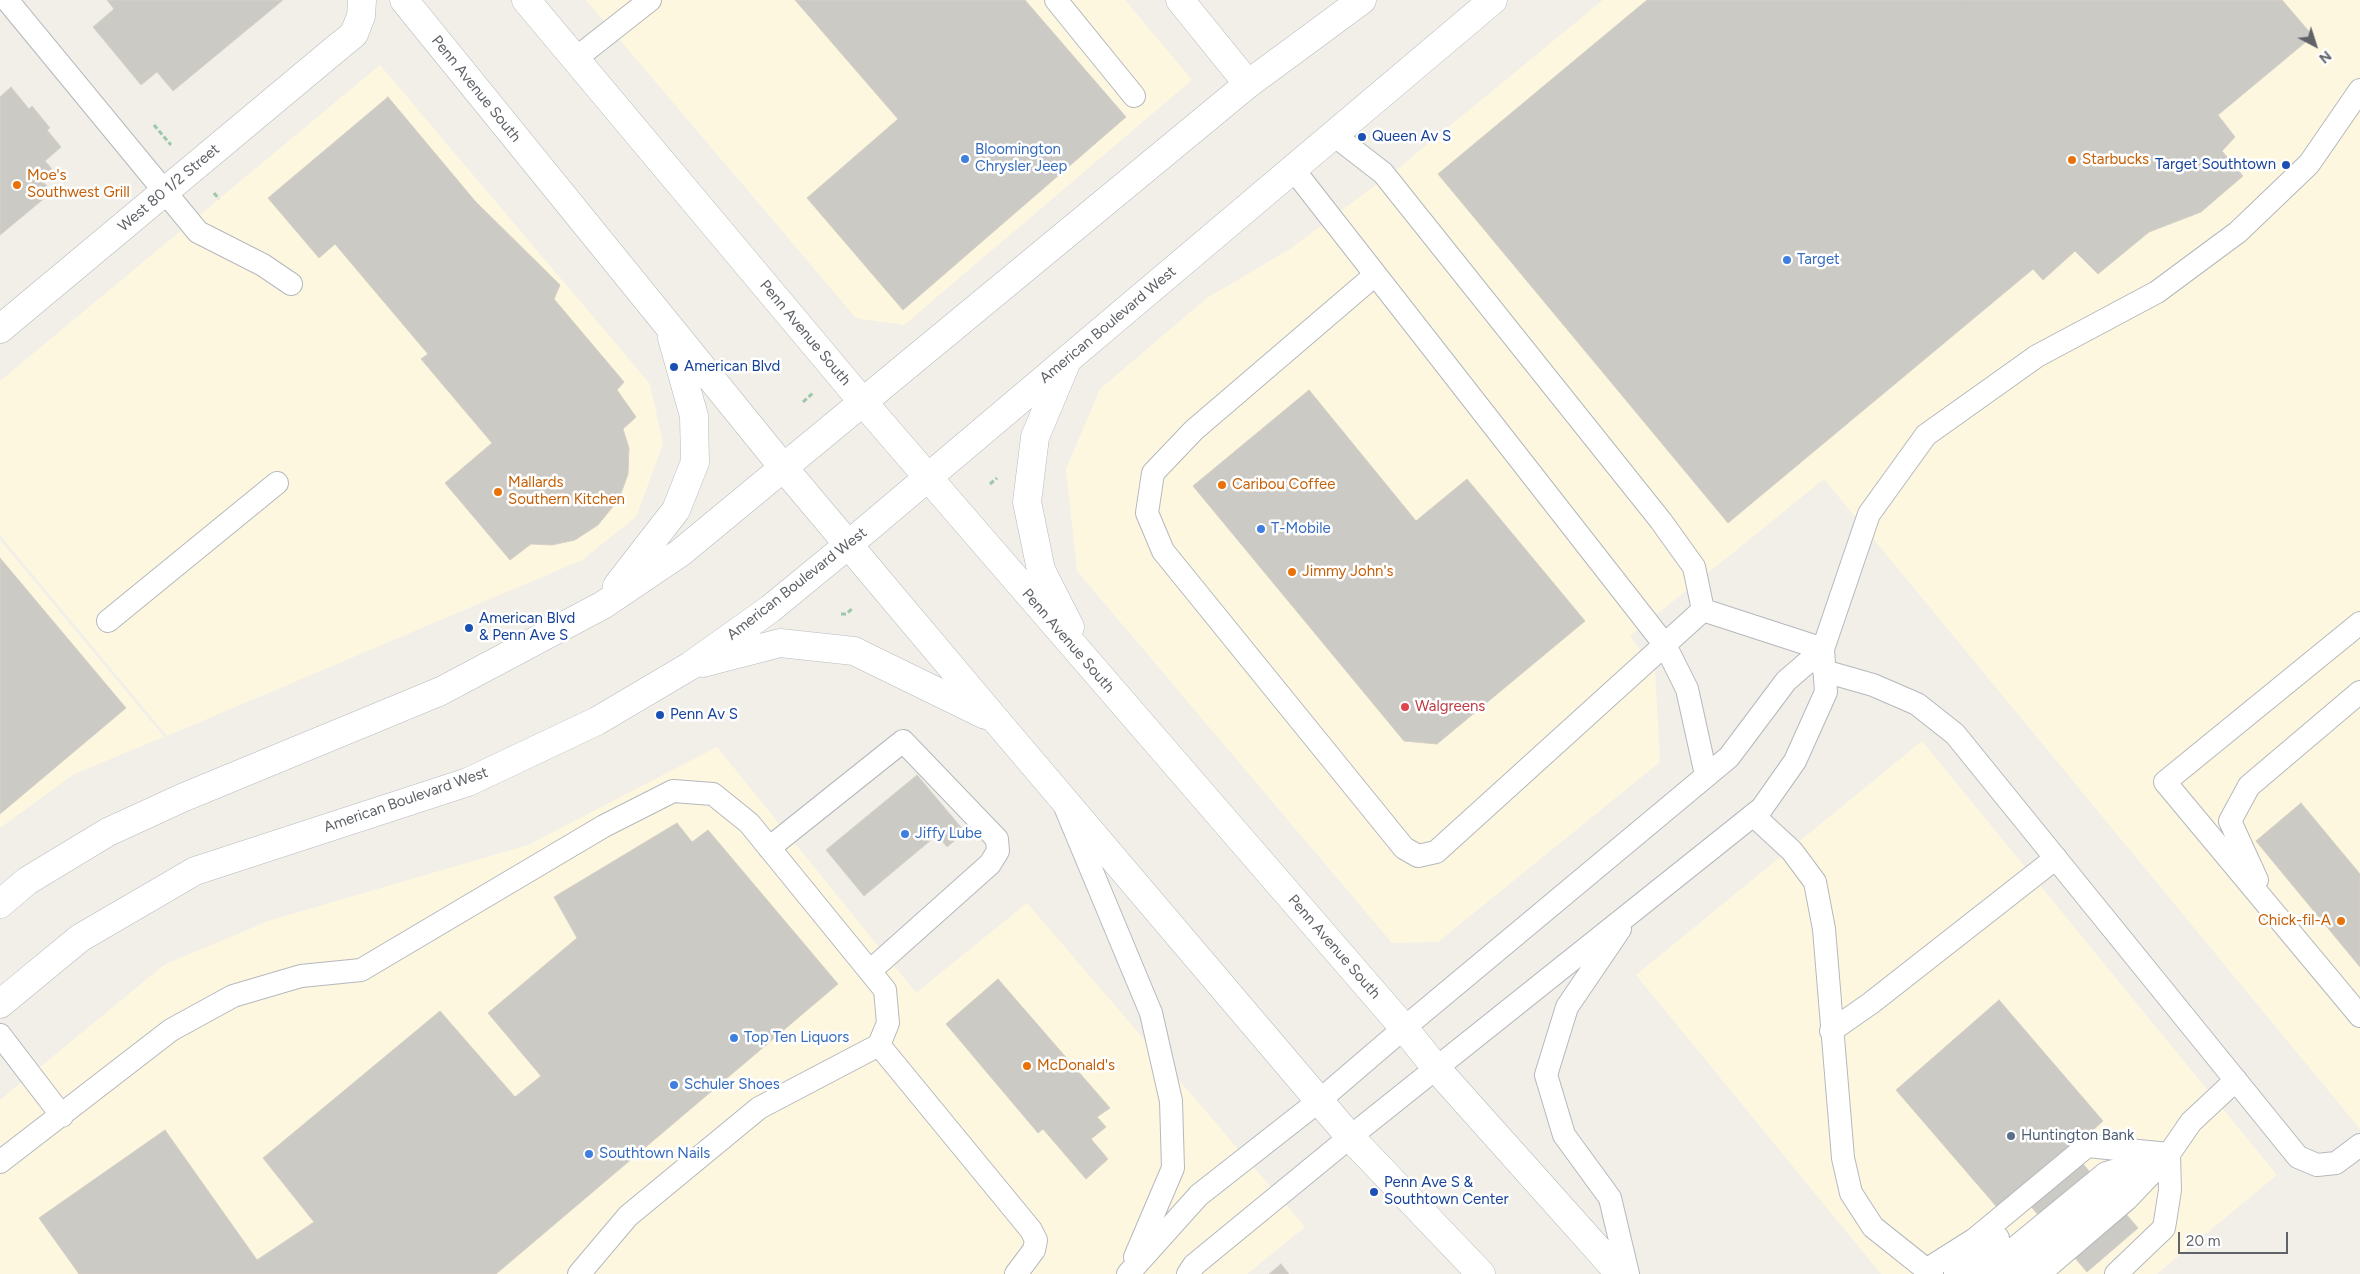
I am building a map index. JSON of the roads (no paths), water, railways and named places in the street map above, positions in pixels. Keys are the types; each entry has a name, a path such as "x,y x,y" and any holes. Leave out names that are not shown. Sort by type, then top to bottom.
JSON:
{"main road":[{"name":"West 80 1/2 Street","path":"0,329 354,34 362,16 362,0"},
{"name":"Penn Avenue South","path":"404,0 783,467 1060,797 1350,1137 1481,1274"},
{"name":"Penn Avenue South","path":"526,0 928,478 1404,1028 1436,1068 1620,1274"},
{"path":"1180,0 1248,84"},
{"path":"0,904 27,881 108,832 182,798 441,691 603,605 680,553 1248,84 1362,0"},
{"name":"American Boulevard West","path":"0,1004 80,938 195,871 468,782 597,721 690,666 770,608 848,545 1493,0"},
{"path":"603,605 676,510 695,462 694,416 668,327"},
{"path":"1068,359 1035,437 1026,502 1041,570 1092,668"},
{"path":"690,666 780,643 854,650 995,719"}],"lane":[{"path":"575,59 650,0"},
{"path":"1056,0 1134,96"},
{"path":"8,10 166,191 198,232 263,264 291,284"},
{"path":"1188,1274 1194,1265 1350,1137 1762,808 1795,761 1826,692 1823,660 1869,514 1926,435 2037,356 2157,292 2238,232 2309,164 2360,90"},
{"path":"1334,135 1384,173 1661,522 1694,566 1703,610"},
{"path":"1293,168 1665,645 1687,689 1706,776"},
{"path":"1375,275 1194,430 1152,473 1147,513 1163,551 1404,848 1418,856 1436,852 1703,610"},
{"path":"108,621 278,483"},
{"path":"1703,610 1823,660 1917,704 1955,734 2298,1157 2317,1165 2336,1163 2360,1145"},
{"path":"2360,623 2165,782 2360,1016"},
{"path":"1128,1274 1199,1196 1320,1100 1729,757 1786,681 1823,660"},
{"path":"2273,912 2230,821 2249,786 2360,692"},
{"path":"769,848 903,741 997,839 998,850 990,864 870,971"},
{"path":"0,1162 171,1030 233,996 301,976 361,970 604,826 672,791 712,794 749,823 870,971 884,990 888,1023 879,1044 759,1108 628,1216 579,1274"},
{"path":"1060,797 1151,1013 1171,1101 1173,1168 1128,1274"},
{"path":"1753,814 1792,851 1815,882 1824,929 1843,1158 1850,1193 1874,1227 1929,1272 1975,1239 2087,1146 2169,1154"},
{"path":"1831,1030 1871,1003 2056,858"},
{"path":"1628,1274 1610,1198 1564,1135 1546,1075 1568,1007 1632,912"},
{"path":"0,1035 62,1116"},
{"path":"879,1044 1031,1230 1036,1240 1034,1250 1016,1274"},
{"path":"2059,1274 2133,1212 2191,1122 2236,1080"},
{"path":"1955,1274 2092,1161 2169,1154"},
{"path":"1983,1274 2106,1174 2169,1154"},
{"path":"2011,1274 2115,1186 2169,1154"},
{"path":"2039,1274 2127,1198 2169,1154"},
{"path":"2116,1274 2164,1228 2170,1190 2169,1154"}],"place":[{"name":"Queen Av S","path":"1362,137"},
{"name":"Bloomington Chrysler Jeep","path":"965,159"},
{"name":"Starbucks","path":"2072,160"},
{"name":"Target Southtown","path":"2286,165"},
{"name":"Moe's Southwest Grill","path":"17,185"},
{"name":"Target","path":"1787,260"},
{"name":"American Blvd","path":"674,367"},
{"name":"Caribou Coffee","path":"1222,485"},
{"name":"Mallards Southern Kitchen","path":"498,492"},
{"name":"T-Mobile","path":"1261,529"},
{"name":"Jimmy John's","path":"1292,572"},
{"name":"American Blvd & Penn Ave S","path":"469,628"},
{"name":"Walgreens","path":"1405,707"},
{"name":"Penn Av S","path":"660,715"},
{"name":"Jiffy Lube","path":"905,834"},
{"name":"Chick-fil-A","path":"2341,921"},
{"name":"Top Ten Liquors","path":"734,1038"},
{"name":"McDonald's","path":"1027,1066"},
{"name":"Schuler Shoes","path":"674,1085"},
{"name":"Huntington Bank","path":"2011,1136"},
{"name":"Southtown Nails","path":"589,1154"},
{"name":"Penn Ave S & Southtown Center","path":"1374,1192"}]}
